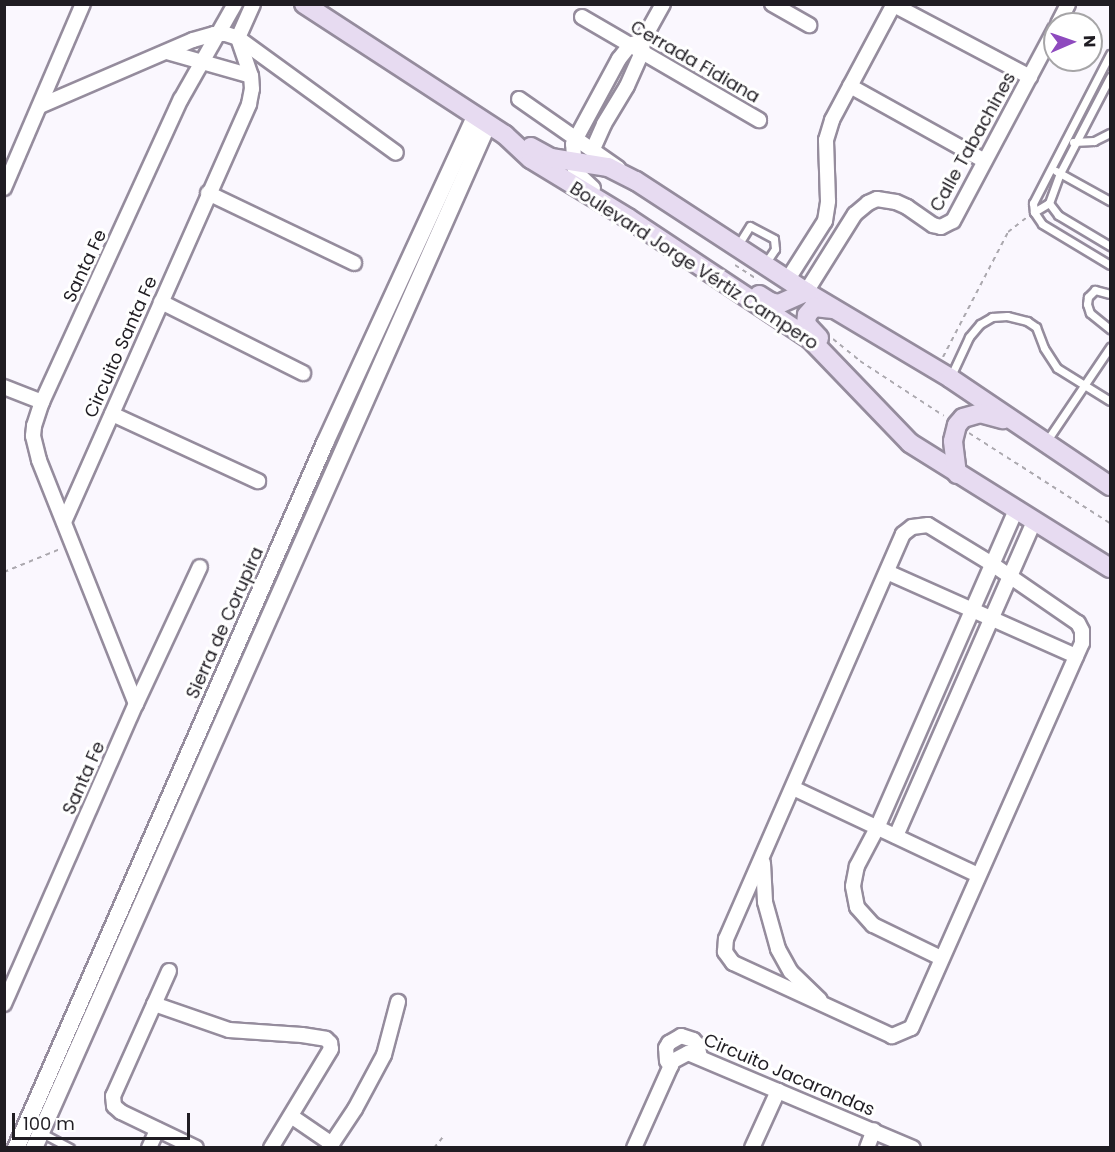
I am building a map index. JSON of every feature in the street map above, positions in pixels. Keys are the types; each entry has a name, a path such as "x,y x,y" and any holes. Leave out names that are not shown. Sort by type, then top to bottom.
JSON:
{"main road":[{"name":"Boulevard Jorge Vértiz Campero","path":"304,4 505,135 551,158 574,148 636,181 806,292 943,374 1110,486"},
{"name":"Boulevard Jorge Vértiz Campero","path":"505,135 531,159 628,218 819,347 894,430 957,474 1017,508 1110,568"},
{"path":"718,278 736,280 774,303 789,302 806,292"},
{"path":"819,347 818,335 806,324 807,315 814,307 835,309"},
{"path":"957,474 954,435 963,418 980,413 1017,423"}],"street":[{"path":"4,188 42,105 83,4"},
{"path":"221,33 235,4"},
{"path":"238,38 253,4"},
{"path":"628,218 613,201 577,175 574,148 600,90 638,46 663,4"},
{"path":"772,4 809,25"},
{"path":"788,279 825,221 828,201 826,140 832,120 894,5 1030,77"},
{"name":"Cerrada Fidiana","path":"582,17 638,46 759,120"},
{"path":"42,105 193,40 221,33 238,38 396,153"},
{"name":"Santa Fe","path":"64,522 39,460 33,436 42,402 181,99 221,33"},
{"name":"Circuito Santa Fe","path":"64,522 249,104 252,89 251,76 238,38"},
{"path":"593,149 604,124 618,102 638,46"},
{"path":"167,52 251,76"},
{"name":"Calle Tabachines","path":"806,292 842,233 861,207 877,200 887,199 907,207 933,225 946,226 953,221 1043,52"},
{"path":"850,86 985,161"},
{"path":"600,90 618,102"},
{"path":"519,99 574,148 593,149 636,181"},
{"name":"Sierra de Corupira","path":"28,1143 325,442 482,120"},
{"name":"Sierra de Corupira","path":"28,1143 482,120"},
{"path":"208,194 354,263"},
{"path":"825,221 842,233"},
{"path":"161,302 303,374"},
{"path":"4,387 42,402"},
{"path":"112,414 258,482"},
{"path":"941,958 873,925 857,907 853,886 857,866 877,828 1017,508"},
{"path":"896,836 1035,520"},
{"path":"64,522 136,704"},
{"path":"928,525 1010,576 1078,623 1082,631 1082,643 911,1028 902,1034 892,1036 733,963 725,952 726,939 887,572 903,534 912,527 928,525"},
{"name":"Santa Fe","path":"4,1004 136,704 200,567"},
{"path":"887,572 1076,656"},
{"path":"793,788 978,875"},
{"path":"762,859 765,902 778,949 791,972 828,1007"},
{"path":"169,970 112,1096 114,1106 121,1112 196,1148"},
{"path":"291,1116 331,1146 356,1109 384,1055 398,1002"},
{"path":"154,1004 229,1030 326,1039 330,1042 330,1049 271,1148"},
{"name":"Circuito Jacarandas","path":"634,1148 671,1066 682,1054 688,1053 913,1148"},
{"path":"752,1148 778,1091"},
{"path":"149,1148 157,1130"},
{"path":"867,1148 874,1130"}],"lane":[{"path":"1110,57 1035,195 1034,212 1042,224 1110,266"},
{"path":"1034,212 1049,203 1060,173 1110,77"},
{"path":"1065,140 1075,143 1094,141 1110,133"},
{"path":"1051,169 1110,201"},
{"path":"1049,203 1058,215 1110,246"},
{"path":"738,246 750,226 774,239 775,249 765,264"},
{"path":"1078,246 1085,232"},
{"path":"1110,294 1095,290 1088,297 1087,304 1090,313 1110,329"},
{"path":"943,374 980,324 993,317 1007,316 1027,321 1036,327 1044,348 1057,368 1110,401"},
{"path":"1045,444 1108,357 1110,347"},
{"path":"28,1143 70,1148"}],"path":[{"path":"943,374 1008,232 1034,212"},
{"path":"4,572 73,544"},
{"path":"434,1148 443,1137"}]}
